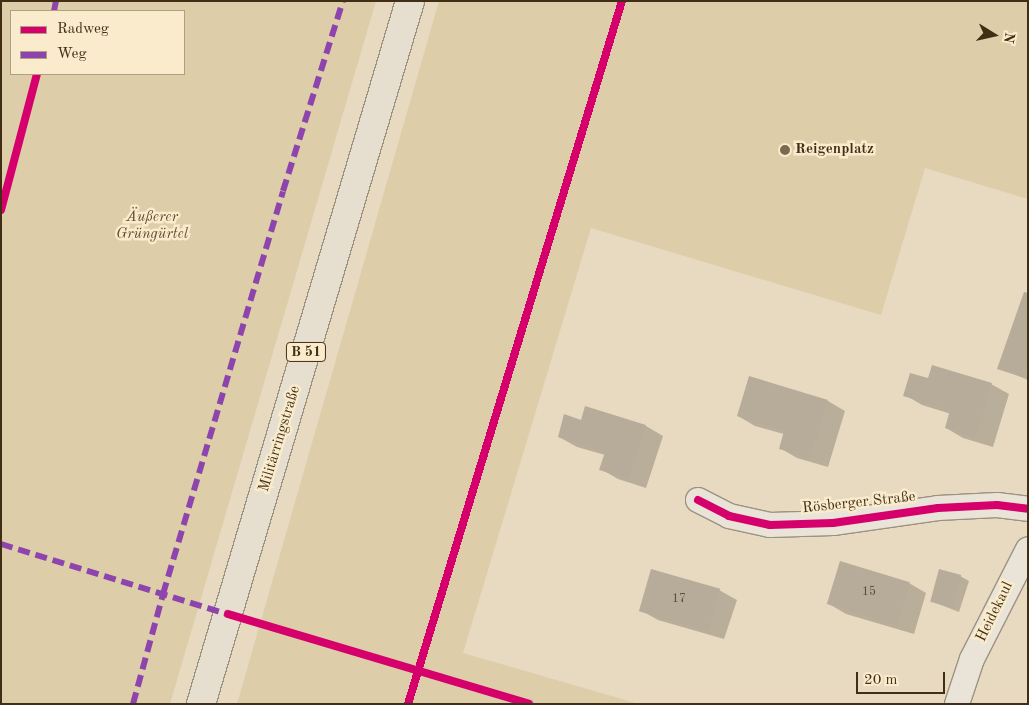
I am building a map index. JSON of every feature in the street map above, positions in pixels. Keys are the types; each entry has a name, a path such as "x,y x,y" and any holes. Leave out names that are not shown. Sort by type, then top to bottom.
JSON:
{"main road":[{"name":"Militärringstraße","path":"201,704 410,1"}],"street":[{"name":"Rösberger Straße","path":"698,500 729,516 770,525 833,523 938,508 997,505 1028,509"},
{"name":"Heidekaul","path":"956,704 972,659 1028,549"}],"green space":[{"name":"Äußerer Grüngürtel","path":"1,1 376,1 170,704 1,704"},
{"path":"439,1 1028,1 1028,199 925,168 881,315 591,228 463,653 639,704 237,704"}],"building":[{"path":"1024,292 1028,293 1028,361 1022,377 997,369"},
{"path":"932,365 992,383 975,438 945,428 950,410 903,396 910,373 928,378"},
{"path":"749,376 828,400 810,458 779,449 784,431 737,416"},
{"path":"585,406 646,425 629,479 599,470 605,452 558,437 564,414 581,420"},
{"path":"840,561 910,582 897,625 827,604"},
{"path":"651,569 720,589 708,631 639,611"},
{"path":"939,569 961,575 952,608 930,602"}],"marked path":[{"path":"54,10 56,1"},
{"path":"133,704 163,594 283,191 343,1"},
{"path":"1,544 231,615"}],"cycle path":[{"path":"408,704 622,1"},
{"path":"1,210 37,75"},
{"path":"698,500 729,516 770,525 833,523 938,508 997,505 1028,509"},
{"path":"228,614 529,704"}],"place":[{"name":"Reigenplatz","path":"785,150"}]}
